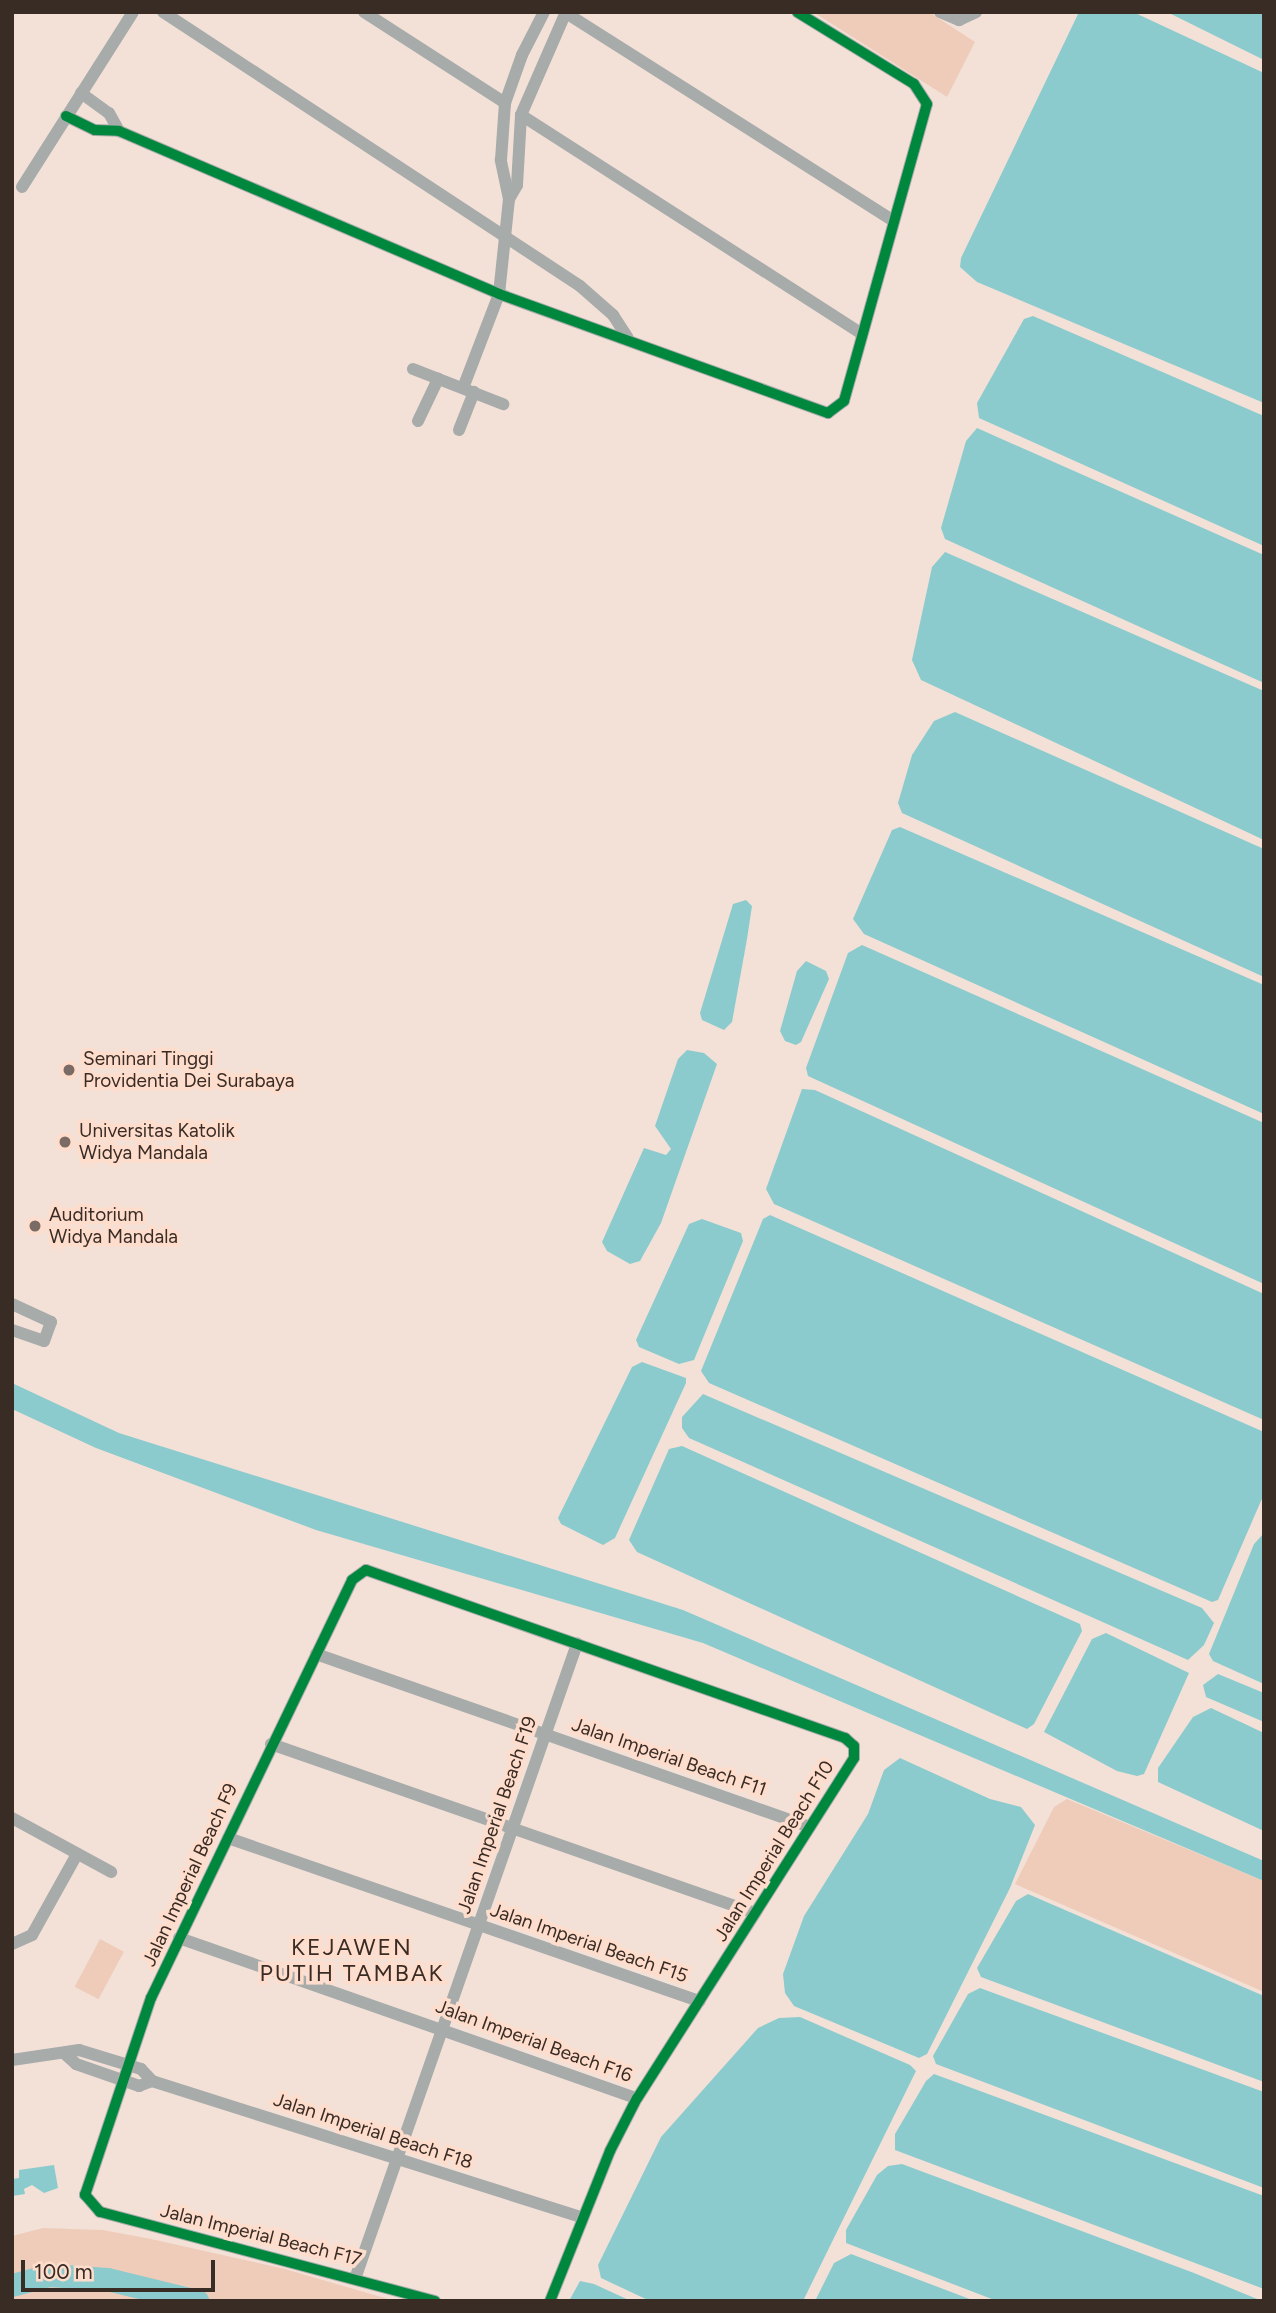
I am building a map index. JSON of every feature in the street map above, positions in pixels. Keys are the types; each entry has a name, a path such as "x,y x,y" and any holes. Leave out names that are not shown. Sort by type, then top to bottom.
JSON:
{"street":[{"path":"22,187 133,12"},
{"path":"163,12 595,296 628,338"},
{"path":"364,12 505,103"},
{"path":"458,430 499,294 509,198 501,160 505,103 522,55 544,12"},
{"path":"509,198 517,185 522,116 566,12 892,220"},
{"path":"66,116 95,130 119,131 499,294 628,338 828,414 844,401 892,220 926,112 925,96 914,84 797,12"},
{"path":"940,12 959,20 976,12"},
{"path":"81,93 109,113 119,131"},
{"path":"522,116 860,333"},
{"path":"413,369 503,404"},
{"path":"418,421 438,379"},
{"path":"12,1304 51,1322 44,1341 12,1330"},
{"name":"Jalan Imperial Beach F10","path":"352,1580 359,1571 373,1572 850,1742 854,1758 637,2098 582,2217 550,2301"},
{"name":"Jalan Imperial Beach F9","path":"85,2195 151,1997 352,1580"},
{"name":"Jalan Imperial Beach F19","path":"356,2276 577,1644"},
{"name":"Jalan Imperial Beach F11","path":"316,1654 810,1827"},
{"path":"271,1744 755,1913"},
{"path":"12,1818 111,1872"},
{"name":"Jalan Imperial Beach F15","path":"228,1838 700,2001"},
{"path":"12,1944 32,1935 78,1854"},
{"name":"Jalan Imperial Beach F16","path":"179,1938 443,2028 637,2098"},
{"path":"12,2060 79,2050 141,2069 152,2081 139,2086 76,2064 65,2054"},
{"name":"Jalan Imperial Beach F18","path":"152,2081 582,2217"},
{"name":"Jalan Imperial Beach F17","path":"85,2195 100,2212 356,2276 435,2301"}],"shaded area":[{"path":"813,12 929,12 975,42 947,97"},
{"path":"1067,1799 1264,1881 1264,1992 1015,1884 1054,1807"},
{"path":"100,1939 124,1952 98,1999 75,1987"},
{"path":"43,2228 103,2230 151,2239 285,2269 395,2301 12,2301 12,2236"}],"water":[{"path":"1079,12 1133,12 1264,73 1264,403 977,282 960,267 961,258"},
{"path":"1167,12 1264,12 1264,60"},
{"path":"1033,316 1264,416 1264,546 979,418 977,403 1024,319"},
{"path":"977,428 1264,555 1264,683 945,539 941,528 966,441"},
{"path":"945,552 1264,691 1264,840 921,680 912,660 932,567"},
{"path":"955,712 1264,849 1264,977 902,813 898,803 912,755 934,721"},
{"path":"900,827 1264,985 1264,1114 864,934 853,919 892,830"},
{"path":"746,900 752,906 747,939 732,1022 724,1030 702,1020 700,1013 733,904"},
{"path":"862,945 1264,1123 1264,1284 808,1076 806,1068 848,953"},
{"path":"806,961 826,971 829,979 801,1042 796,1045 785,1041 780,1031 797,971"},
{"path":"687,1050 704,1053 717,1064 661,1223 640,1261 630,1264 607,1251 602,1242 644,1148 666,1155 671,1149 655,1126 678,1059"},
{"path":"802,1089 815,1090 1264,1294 1264,1420 774,1204 766,1189"},
{"path":"770,1215 1264,1432 1264,1494 1218,1600 1212,1602 709,1383 701,1371 763,1219"},
{"path":"702,1219 741,1233 743,1241 694,1360 679,1364 639,1347 636,1340 689,1224"},
{"path":"642,1362 686,1378 686,1383 615,1538 603,1545 561,1524 558,1518 632,1367"},
{"path":"12,1383 119,1433 683,1610 1264,1861 1264,1881 703,1643 316,1530 96,1448 12,1409"},
{"path":"703,1394 1202,1608 1214,1623 1204,1645 1188,1660 689,1438 682,1428 682,1417"},
{"path":"682,1446 1080,1624 1082,1631 1034,1724 1027,1729 637,1552 629,1540 669,1449"},
{"path":"1264,1533 1264,1684 1213,1661 1209,1654 1254,1544"},
{"path":"1106,1633 1189,1673 1144,1774 1137,1776 1117,1771 1044,1732 1092,1639"},
{"path":"1218,1674 1264,1693 1264,1722 1206,1697 1203,1685"},
{"path":"1211,1708 1264,1733 1264,1831 1158,1782 1158,1768 1193,1717"},
{"path":"900,1758 990,1799 1021,1807 1035,1825 1010,1888 927,2054 919,2058 794,2006 785,1993 783,1974 804,1916 868,1814 884,1770"},
{"path":"1028,1894 1264,1996 1264,2082 981,1977 977,1968 1016,1901"},
{"path":"980,1988 1264,2092 1264,2188 936,2064 933,2056 968,1994"},
{"path":"800,2017 910,2065 916,2071 803,2301 650,2301 601,2278 598,2265 661,2137 758,2028 779,2018"},
{"path":"934,2074 1264,2196 1264,2289 895,2150 895,2134 926,2081"},
{"path":"902,2164 1262,2301 997,2301 846,2243 846,2230 877,2175 888,2166"},
{"path":"54,2165 58,2188 44,2193 32,2185 24,2189 25,2194 12,2196 12,2179 19,2178 19,2170"},
{"path":"851,2254 975,2301 815,2301 834,2263"},
{"path":"580,2281 594,2284 631,2301 569,2301"}],"waterway":[{"path":"12,2285 49,2275 107,2279 197,2301"}],"cycle path":[{"path":"66,116 95,130 119,131 499,294 828,413 844,401 927,104 914,84 797,12"},
{"path":"435,2301 100,2212 85,2195 151,1998 352,1580 366,1570 845,1738 854,1746 854,1758 637,2098 610,2151 550,2301"}],"place":[{"name":"Seminari Tinggi Providentia Dei Surabaya","path":"69,1070"},
{"name":"Universitas Katolik Widya Mandala","path":"65,1142"},
{"name":"Auditorium Widya Mandala","path":"35,1226"}],"district":[{"name":"KEJAWEN PUTIH TAMBAK","path":"352,1960"}]}
